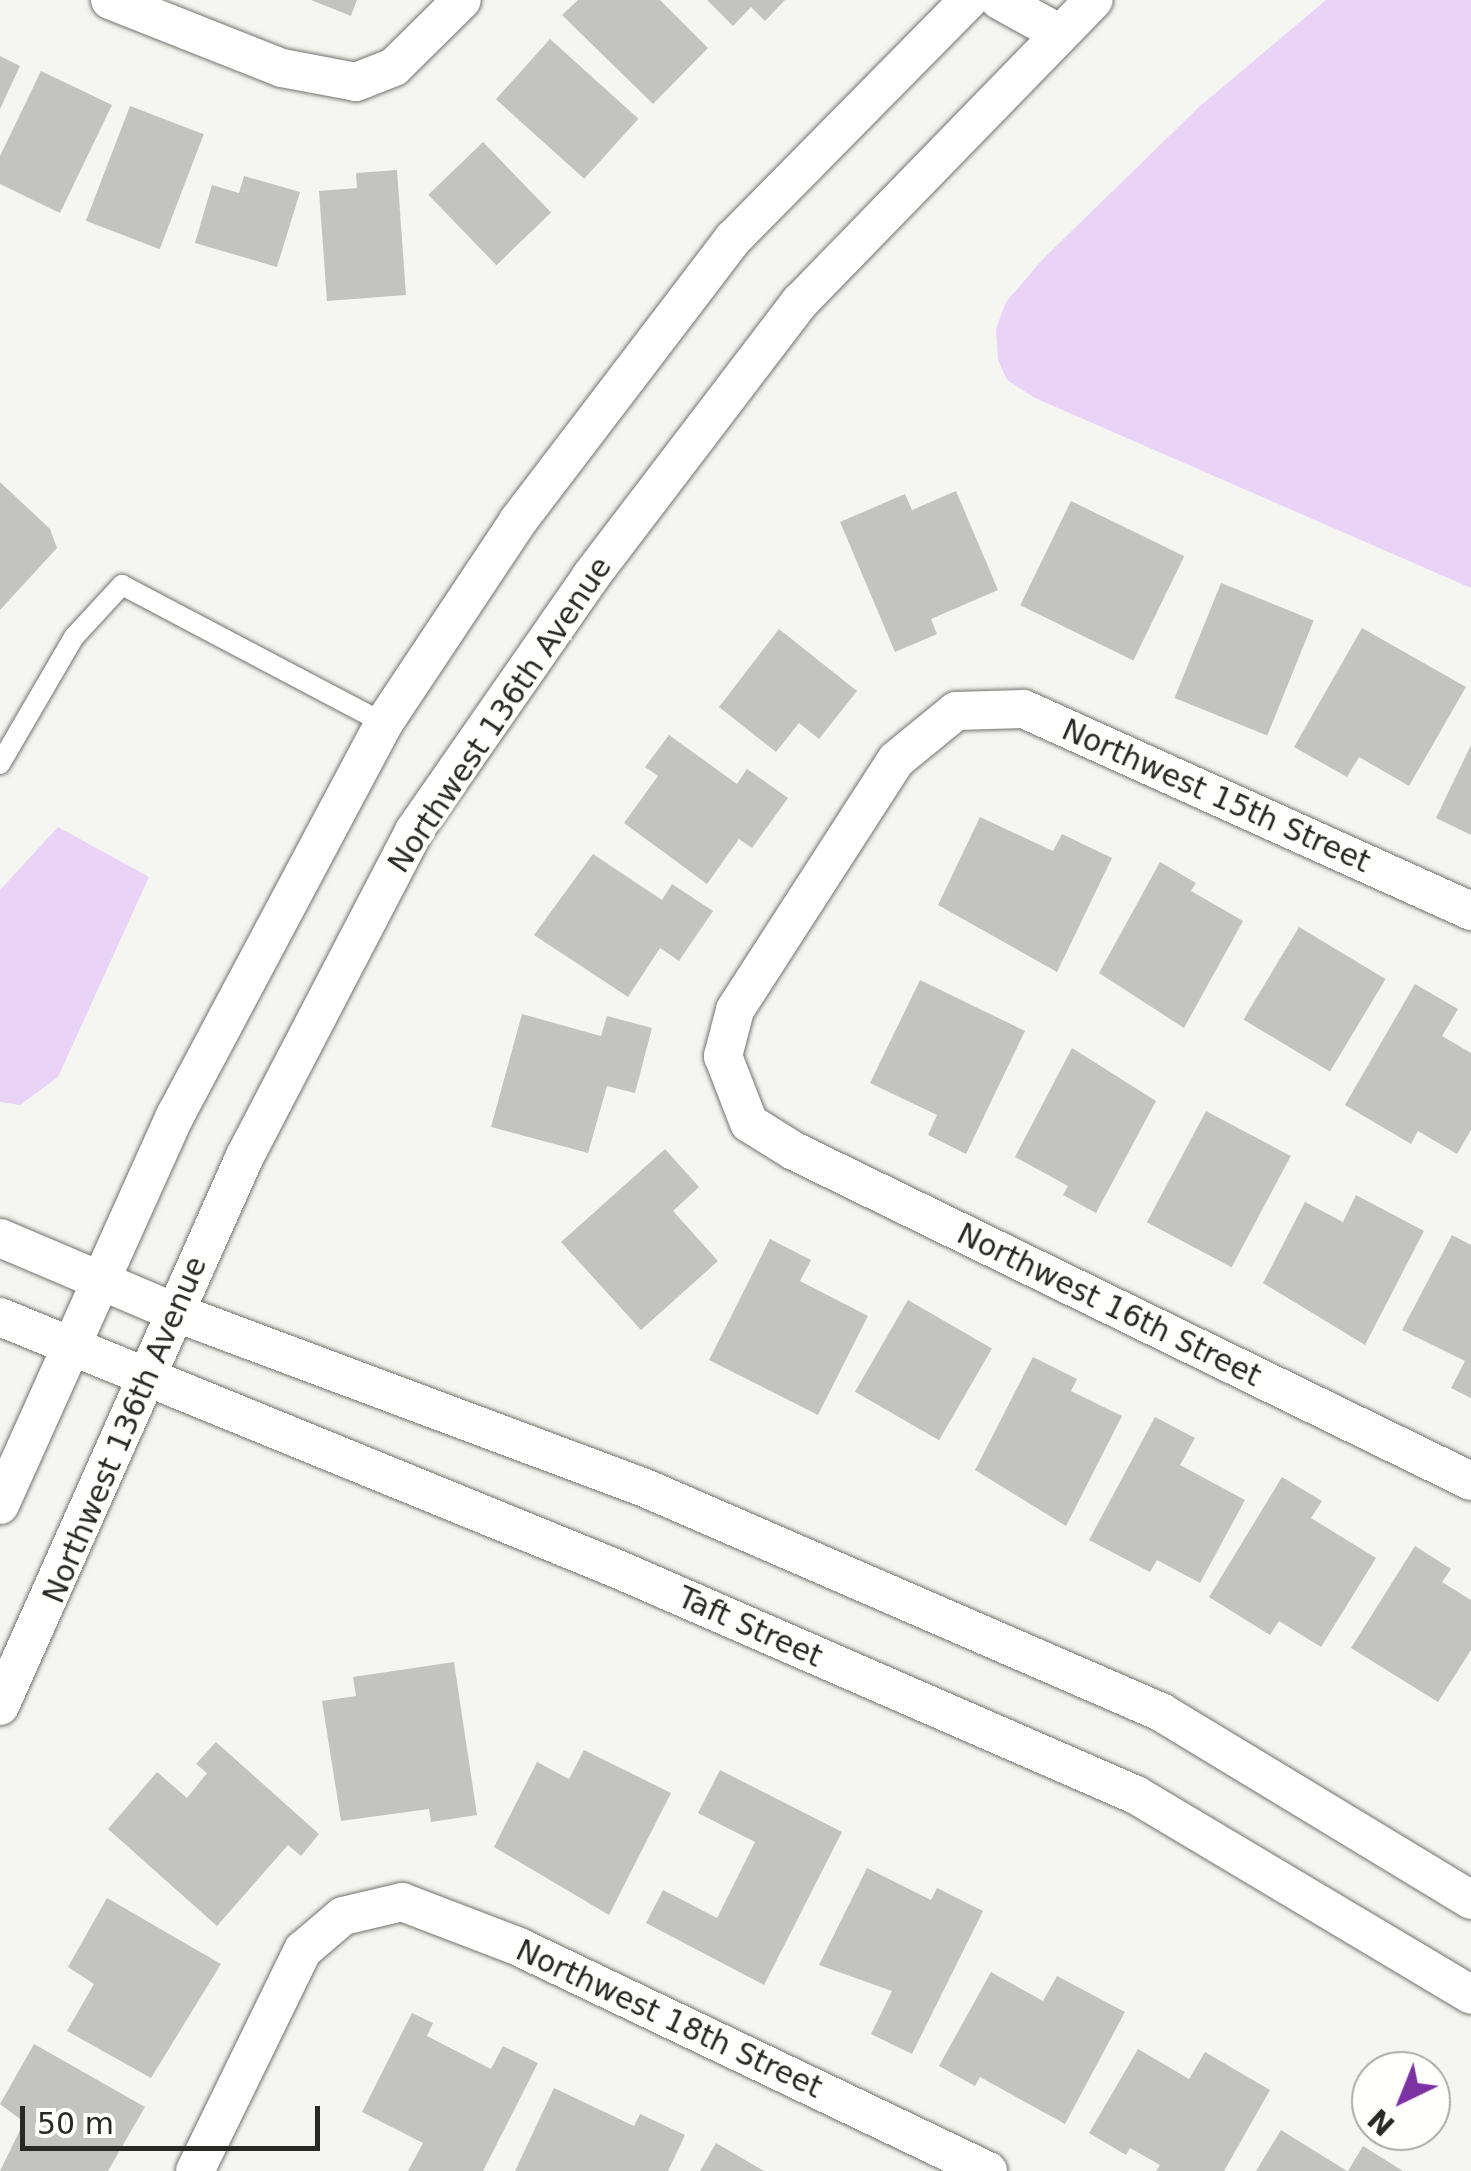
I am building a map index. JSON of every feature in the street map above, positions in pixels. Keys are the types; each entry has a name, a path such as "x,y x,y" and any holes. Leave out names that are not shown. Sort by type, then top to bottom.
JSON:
{"street":[{"path":"110,0 282,68 356,82 394,67 462,0"},
{"path":"0,1505 76,1347 175,1116 384,723 518,521 733,239 970,0"},
{"path":"999,0 1051,16"},
{"name":"Northwest 136th Avenue","path":"0,1706 174,1312 414,830 591,576 800,302 1051,16 1094,0"},
{"name":"Northwest 15th Street","path":"749,1123 723,1056 735,1010 896,760 956,711 1023,708 1471,912"},
{"name":"Northwest 16th Street","path":"749,1123 1471,1481"},
{"path":"0,1238 174,1312 645,1488 1160,1712 1471,1900"},
{"name":"Taft Street","path":"0,1317 622,1572 1136,1795 1471,1995"},
{"name":"Northwest 18th Street","path":"195,2171 303,1950 343,1916 402,1902 517,1946 988,2171"}],"lane":[{"path":"0,764 74,637 122,586 384,723"}],"shaded area":[{"path":"1326,0 1471,0 1471,588 1035,398 1007,380 998,360 996,329 1006,302 1043,259 1199,107"},
{"path":"58,827 149,877 58,1077 20,1105 0,1102 0,890"}],"building":[{"path":"311,0 357,0 351,16"},
{"path":"578,0 660,0 708,48 653,104 562,15"},
{"path":"707,0 785,0 765,21 751,7 733,26"},
{"path":"550,39 638,119 584,179 496,99"},
{"path":"0,56 20,66 0,109"},
{"path":"41,71 112,105 60,213 0,184 0,156"},
{"path":"130,106 204,134 160,249 86,221"},
{"path":"483,142 551,212 496,265 428,195"},
{"path":"397,170 406,295 327,301 319,191 357,188 356,173"},
{"path":"244,176 300,192 277,267 195,243 212,185 239,193"},
{"path":"0,482 50,529 57,548 0,610"},
{"path":"956,491 998,590 931,619 937,634 895,652 840,522 905,494 912,510"},
{"path":"1071,501 1184,556 1133,660 1020,605"},
{"path":"1221,583 1314,620 1267,735 1175,698"},
{"path":"1362,628 1466,687 1409,786 1359,757 1347,777 1294,747"},
{"path":"779,629 857,691 819,739 799,723 776,752 719,707"},
{"path":"669,735 737,784 747,769 788,798 752,848 739,839 707,884 624,823 658,776 645,767"},
{"path":"1471,745 1471,835 1436,818"},
{"path":"980,817 1053,851 1062,834 1112,858 1057,972 938,905"},
{"path":"593,854 662,900 672,884 713,911 679,961 660,948 628,997 534,935"},
{"path":"1160,862 1196,883 1191,891 1243,921 1184,1028 1099,973"},
{"path":"1299,927 1386,979 1330,1072 1243,1020"},
{"path":"920,980 1025,1031 966,1154 928,1135 937,1115 870,1083"},
{"path":"1415,984 1458,1009 1442,1036 1471,1053 1471,1130 1457,1154 1418,1131 1411,1144 1345,1105"},
{"path":"522,1014 601,1036 607,1016 652,1028 635,1093 607,1086 588,1153 491,1127"},
{"path":"1072,1048 1156,1101 1096,1213 1063,1195 1068,1186 1015,1157"},
{"path":"1206,1111 1291,1156 1232,1267 1147,1222"},
{"path":"665,1149 699,1187 673,1211 718,1261 641,1330 561,1242"},
{"path":"1356,1195 1424,1231 1365,1345 1263,1283 1305,1202 1343,1222"},
{"path":"1452,1235 1471,1245 1471,1398 1451,1388 1465,1361 1402,1330"},
{"path":"770,1239 811,1260 800,1281 868,1316 818,1415 709,1360"},
{"path":"908,1300 992,1348 939,1440 855,1392"},
{"path":"1033,1357 1077,1379 1071,1391 1122,1416 1066,1526 975,1470"},
{"path":"1155,1417 1195,1438 1180,1465 1245,1500 1200,1583 1157,1560 1150,1572 1089,1540"},
{"path":"1282,1477 1322,1501 1311,1518 1376,1558 1321,1647 1279,1621 1270,1635 1209,1597"},
{"path":"1415,1546 1451,1569 1442,1582 1471,1600 1471,1650 1438,1702 1351,1648"},
{"path":"454,1662 477,1815 431,1822 429,1809 341,1821 322,1701 356,1696 353,1677"},
{"path":"216,1742 319,1834 301,1856 288,1845 217,1926 108,1829 157,1772 187,1798 207,1773 196,1764"},
{"path":"584,1750 671,1793 609,1915 494,1847 537,1762 569,1779"},
{"path":"720,1770 842,1832 764,1985 646,1923 663,1890 717,1918 755,1842 698,1813"},
{"path":"867,1868 931,1900 937,1888 983,1911 912,2054 871,2034 892,1991 819,1965"},
{"path":"107,1898 221,1964 151,2078 67,2031 94,1984 68,1967"},
{"path":"991,1972 1043,2001 1057,1976 1125,2012 1065,2124 980,2077 975,2086 939,2066"},
{"path":"412,2013 433,2023 427,2036 491,2069 503,2046 538,2063 483,2171 408,2171 423,2143 362,2112"},
{"path":"34,2044 145,2107 108,2171 0,2171 24,2122 0,2104"},
{"path":"1138,2049 1189,2079 1205,2052 1270,2090 1224,2171 1156,2171 1160,2165 1130,2148 1126,2155 1089,2133"},
{"path":"554,2088 634,2126 640,2114 685,2135 668,2171 515,2171"},
{"path":"1281,2130 1347,2171 1256,2171"},
{"path":"716,2143 764,2171 700,2171"},
{"path":"1360,2151 1371,2151 1403,2171 1348,2171"}]}
